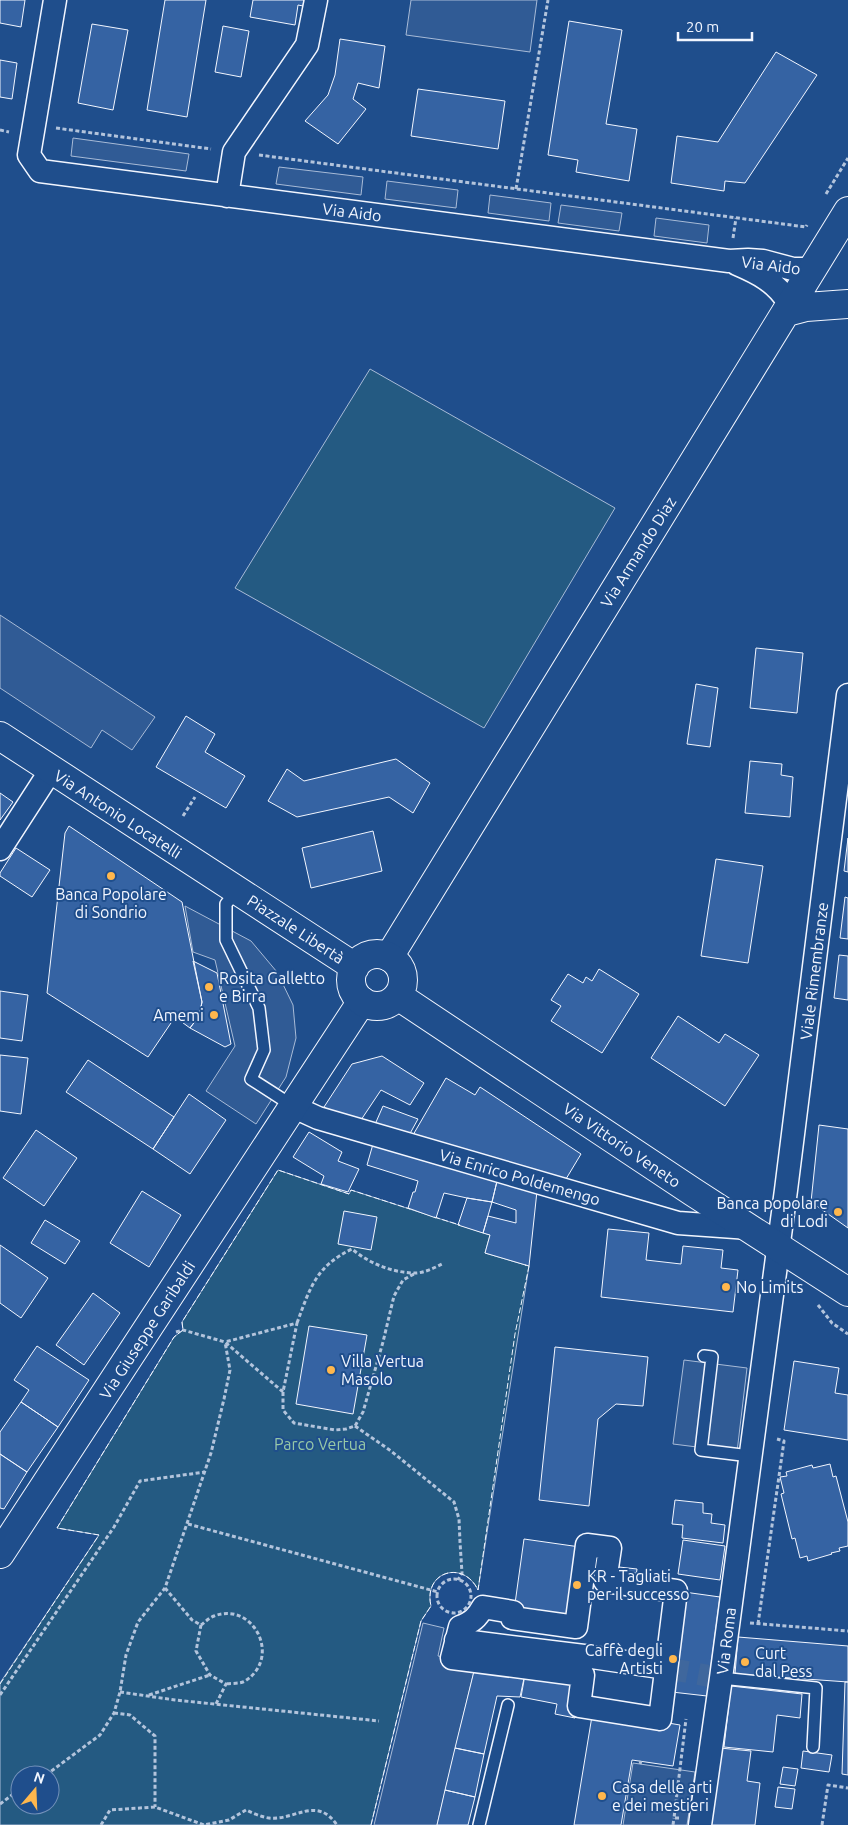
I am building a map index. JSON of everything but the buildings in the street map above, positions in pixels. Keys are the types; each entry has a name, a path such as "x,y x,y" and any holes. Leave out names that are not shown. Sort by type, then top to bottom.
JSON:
{"main road":[{"name":"Via Armando Diaz","path":"389,957 813,269 844,233"},
{"path":"787,312 806,307 848,304"},
{"name":"Via Antonio Locatelli","path":"0,736 237,890"},
{"name":"Piazzale Libertà","path":"237,890 355,967"},
{"path":"372,955 389,957 399,966 403,976 398,996 391,1002 381,1006 371,1005 362,1001 352,986 352,976 355,967 362,959 372,955"},
{"name":"Via Vittorio Veneto","path":"398,996 693,1192 848,1292"},
{"path":"294,1107 362,1001"},
{"name":"Via Giuseppe Garibaldi","path":"0,1554 8,1526 144,1335 294,1107"}],"street":[{"name":"Via Aido","path":"55,0 29,155 40,171 227,196 731,251 748,260 763,261 793,269 813,269"},
{"path":"227,196 234,152 307,45 316,0"},
{"name":"Via Aido","path":"731,251 776,286 788,302 787,312"},
{"name":"Viale Rimembranze","path":"778,1246 847,709"},
{"path":"0,848 51,770"},
{"name":"Via Enrico Poldemengo","path":"294,1107 327,1121 678,1224 749,1228"},
{"name":"Via Roma","path":"700,1825 715,1677 729,1620 778,1246"},
{"path":"587,1545 610,1548 605,1581 676,1591 660,1720 579,1706 583,1676 452,1658 456,1640 460,1627 478,1617 483,1607 513,1612 512,1618 576,1627 587,1545"},
{"path":"456,1640 666,1668"}],"lane":[{"path":"237,890 226,904 226,940 259,1008 264,1050 251,1079 294,1107"},
{"path":"704,1356 712,1357 701,1450 750,1456"},
{"path":"585,1707 592,1657"},
{"path":"715,1677 816,1688 813,1747"},
{"path":"479,1825 508,1705"}],"path":[{"path":"516,189 548,0"},
{"path":"34,117 234,152 806,227 810,220"},
{"path":"824,196 848,158"},
{"path":"731,251 736,218"},
{"path":"183,816 195,797"},
{"path":"414,1274 382,1267 366,1260 352,1249 341,1254 323,1268 310,1289 297,1323 283,1392 283,1410 294,1423 335,1430 355,1426 364,1412 394,1296 403,1280 442,1264"},
{"path":"814,1300 832,1323 848,1334"},
{"path":"225,1342 297,1323"},
{"path":"144,1335 159,1346 171,1333 183,1330 225,1342 283,1392"},
{"path":"60,1765 100,1735 114,1713 120,1692 126,1656 138,1622 166,1588 205,1472 230,1370 225,1342"},
{"path":"355,1426 454,1502 459,1519 462,1573 458,1580"},
{"path":"758,1624 784,1441 777,1439 778,1430"},
{"path":"0,1695 114,1527 140,1481 205,1472"},
{"path":"188,1524 438,1592"},
{"path":"450,1580 458,1580 466,1584 471,1592 471,1600 466,1608 459,1613 450,1613 442,1608 438,1601 438,1592 442,1584 450,1580"},
{"path":"166,1588 192,1620 201,1624"},
{"path":"229,1614 244,1618 256,1628 262,1643 262,1658 255,1672 244,1682 226,1684 210,1675 196,1651 201,1624 214,1616 229,1614"},
{"path":"729,1620 848,1631"},
{"path":"148,1695 210,1675"},
{"path":"216,1704 226,1684"},
{"path":"120,1692 378,1721"},
{"path":"114,1713 130,1714 155,1736 156,1807"},
{"path":"822,1825 828,1785 848,1788"},
{"path":"100,1825 110,1810 156,1807 204,1825 229,1820 246,1810 268,1818 289,1816 299,1811 310,1810 322,1812 332,1818 337,1825"},
{"path":"673,1825 674,1818"}],"green space":[{"path":"370,369 615,508 484,728 235,588"},
{"name":"Parco Vertua","path":"278,1170 349,1194 351,1190 490,1235 485,1253 529,1266 478,1590 471,1580 454,1572 438,1578 433,1585 430,1594 431,1606 421,1621 371,1825 0,1825 0,1683 99,1535 57,1528 174,1337 183,1330 182,1322"}],"shaded area":[{"path":"411,0 537,0 530,52 406,35"},
{"path":"73,138 189,154 186,171 71,156"},
{"path":"279,167 363,177 361,195 276,184"},
{"path":"387,181 458,190 456,208 385,199"},
{"path":"490,195 551,203 549,221 488,213"},
{"path":"561,205 622,213 619,231 558,223"},
{"path":"656,218 709,225 707,243 654,236"},
{"path":"0,615 155,717 132,750 102,730 91,748 0,688"},
{"path":"185,906 251,941 277,972 293,1005 296,1038 286,1077 256,1124 206,1091 235,1046 215,960 193,952"},
{"path":"684,1360 747,1368 737,1452 673,1444"},
{"path":"423,1623 444,1628 438,1656 476,1663 437,1825 374,1825"},
{"path":"633,1763 695,1772 687,1825 623,1825"}],"tunnel":[{"path":"666,1668 709,1676"}],"fence":[{"path":"0,1684 99,1535 57,1528 174,1337 183,1330 182,1322 278,1170 349,1194 351,1190 410,1209"},
{"path":"434,1217 460,1225"},
{"path":"371,1825 421,1621 431,1606 430,1594 433,1585 438,1578 454,1572 471,1580 478,1590 515,1334 529,1266 525,1265"}],"place":[{"name":"Banca Popolare di Sondrio","path":"111,876"},
{"name":"Rosita Galletto e Birra","path":"209,987"},
{"name":"Amemi","path":"214,1015"},
{"name":"Banca popolare di Lodi","path":"838,1212"},
{"name":"No Limits","path":"726,1287"},
{"name":"Villa Vertua Masolo","path":"331,1370"},
{"name":"KR - Tagliati per il successo","path":"577,1585"},
{"name":"Caffè degli Artisti","path":"673,1659"},
{"name":"Curt dal Pess","path":"745,1662"},
{"name":"Casa delle arti e dei mestieri","path":"602,1796"}]}
